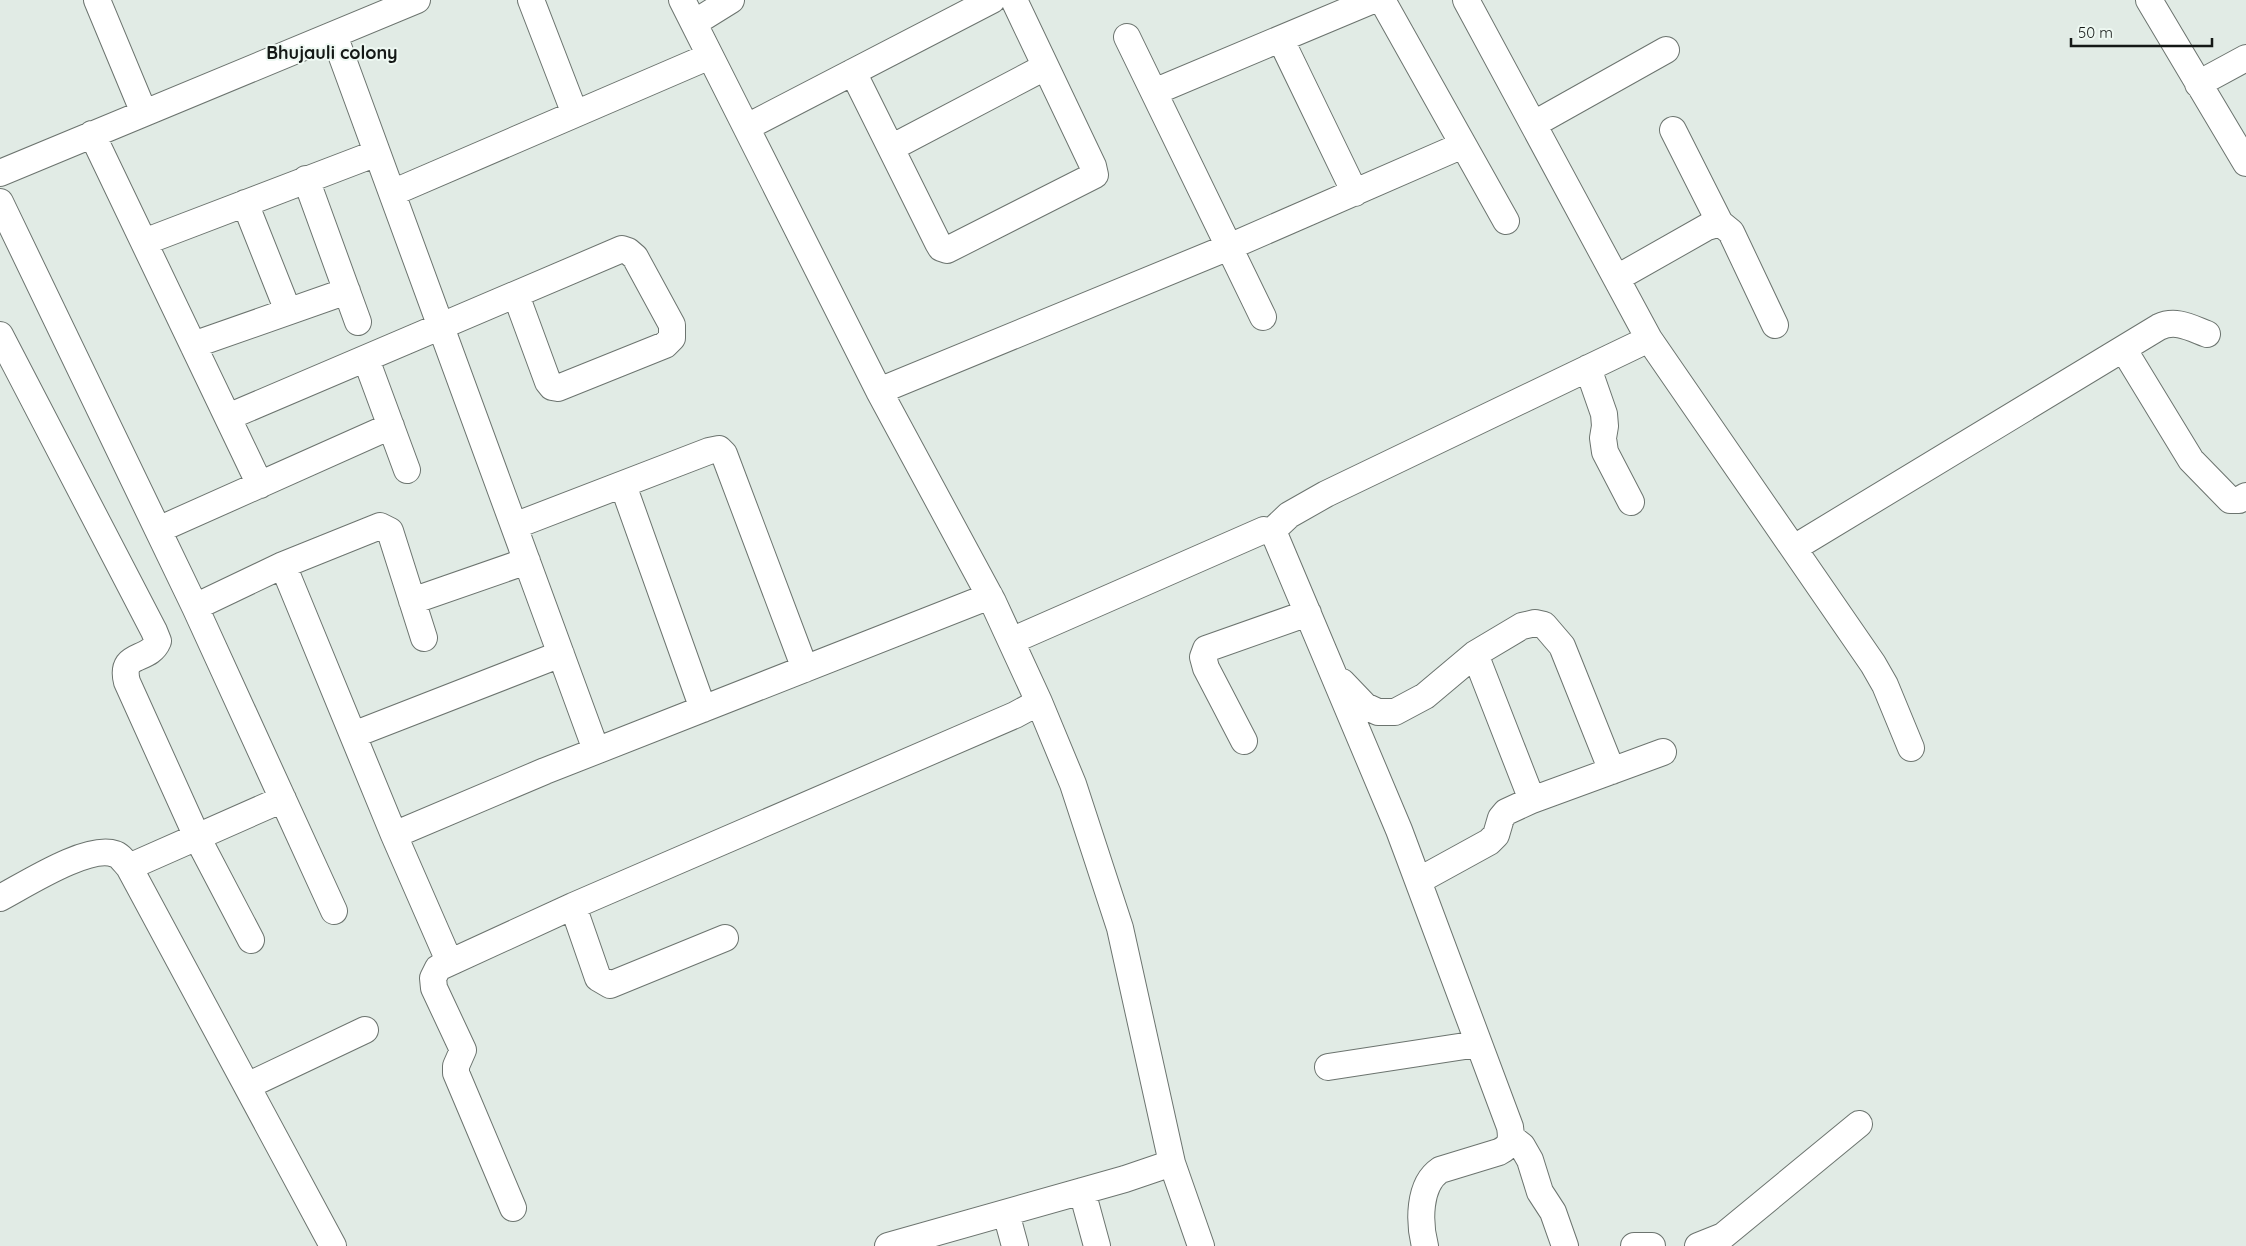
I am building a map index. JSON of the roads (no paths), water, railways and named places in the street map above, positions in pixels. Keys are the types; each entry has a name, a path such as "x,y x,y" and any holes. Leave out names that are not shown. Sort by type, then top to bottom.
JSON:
{"street":[{"path":"97,0 144,113"},
{"path":"0,173 417,0"},
{"path":"531,0 575,114"},
{"path":"682,0 879,391 990,596 1039,702 1073,784 1120,928 1172,1163 1201,1246"},
{"path":"694,23 731,0"},
{"path":"747,127 853,72 952,9 992,0"},
{"path":"853,72 938,243 941,248 947,250 1082,183 1094,175 1093,166 1014,0"},
{"path":"1154,92 1373,0"},
{"path":"1382,0 1506,221"},
{"path":"1466,0 1650,339 1873,664 1885,685 1911,748"},
{"path":"2149,0 2246,163"},
{"path":"334,35 596,750"},
{"path":"1127,37 1263,316"},
{"path":"1281,40 1355,193"},
{"path":"1534,124 1666,50"},
{"path":"392,193 710,56"},
{"path":"2198,84 2246,58"},
{"path":"891,148 1045,68"},
{"path":"1673,130 1720,223 1731,232 1774,324"},
{"path":"92,134 260,485"},
{"path":"879,391 1229,247 1463,145"},
{"path":"144,242 377,152"},
{"path":"306,179 358,322"},
{"path":"0,202 195,607 334,911"},
{"path":"245,203 288,312"},
{"path":"1617,278 1707,227 1720,223"},
{"path":"228,417 622,249 635,257 672,325 672,338 665,345 558,388 552,387 516,295"},
{"path":"193,344 347,291"},
{"path":"1794,548 2168,323 2180,323 2208,334"},
{"path":"0,335 154,631 158,641 155,647 127,663 124,671 127,682 197,837 250,940"},
{"path":"1271,532 1289,515 1326,494 1650,339"},
{"path":"2124,350 2151,390 2191,460 2230,500 2240,500 2246,496"},
{"path":"366,359 407,470"},
{"path":"1588,368 1604,414 1606,452 1631,502"},
{"path":"158,530 391,426"},
{"path":"514,526 709,451 719,449 724,454 805,669"},
{"path":"623,485 703,709"},
{"path":"195,607 283,565 380,526 390,531 424,638"},
{"path":"1011,640 1264,530 1271,532 1276,538 1334,674 1418,881 1510,1127 1512,1138 1508,1147 1500,1152 1440,1170 1428,1182 1421,1214 1420,1229 1425,1246"},
{"path":"412,601 527,561"},
{"path":"283,565 394,835 449,961"},
{"path":"394,835 596,750 990,596"},
{"path":"1244,742 1206,668 1203,657 1206,649 1308,613"},
{"path":"1334,674 1366,706 1378,712 1395,712 1425,696 1475,654 1522,626 1535,623 1544,625 1562,646 1612,771"},
{"path":"353,735 561,654"},
{"path":"1475,654 1532,800"},
{"path":"513,1208 456,1074 456,1066 463,1050 434,988 433,978 438,968 449,961 573,906 1015,715 1039,702"},
{"path":"1418,881 1488,842 1496,835 1501,818 1506,812 1532,800 1663,752"},
{"path":"129,867 283,799"},
{"path":"0,898 82,855 102,852 116,854 129,867 333,1246"},
{"path":"573,906 598,978 610,985 725,938"},
{"path":"247,1086 366,1030"},
{"path":"1328,1067 1478,1044"},
{"path":"1698,1246 1723,1236 1859,1124"},
{"path":"1512,1138 1522,1146 1530,1160 1540,1192 1553,1212 1565,1246"},
{"path":"888,1246 1082,1191 1172,1163"},
{"path":"1082,1191 1097,1246"},
{"path":"1006,1213 1015,1246"},
{"path":"1634,1246 1652,1246"}],"district":[{"name":"Bhujauli colony","path":"332,52"}]}
